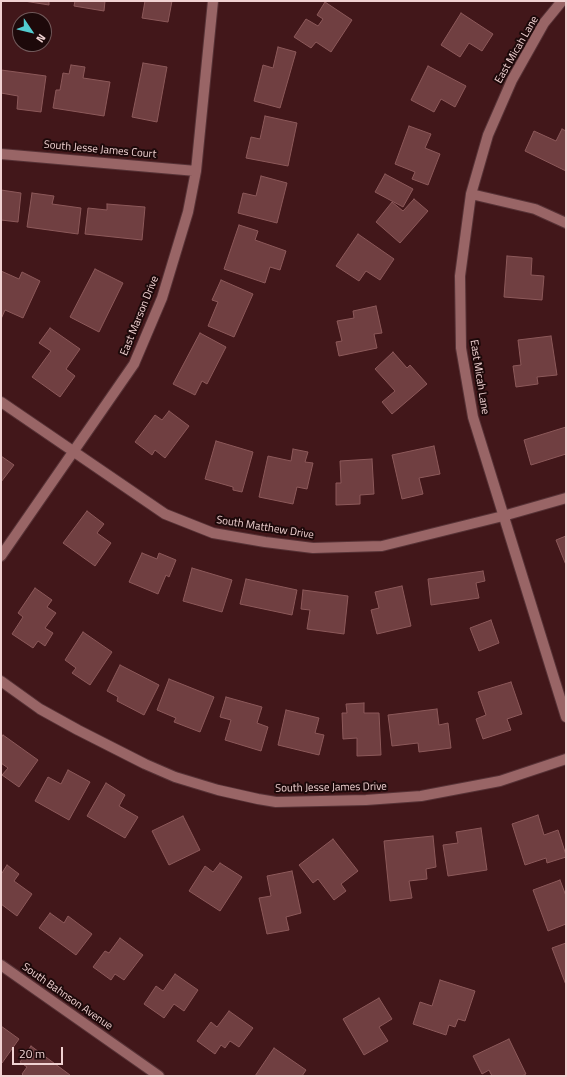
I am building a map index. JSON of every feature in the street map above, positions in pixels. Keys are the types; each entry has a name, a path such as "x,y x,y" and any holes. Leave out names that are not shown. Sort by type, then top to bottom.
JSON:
{"street":[{"name":"East Marson Drive","path":"1,556 134,364 162,298 188,212 196,171 213,1"},
{"name":"East Micah Lane","path":"562,1 544,23 512,80 488,135 471,194 460,276 461,348 473,417 566,717"},
{"name":"South Jesse James Court","path":"1,154 196,171"},
{"path":"471,194 535,209 566,223"},
{"name":"South Matthew Drive","path":"1,402 166,514 213,533 265,542 313,548 382,546 503,516 566,498"},
{"name":"South Jesse James Drive","path":"1,681 46,713 145,764 175,777 218,790 276,802 366,800 421,796 500,781 566,759"},
{"name":"South Bahnson Avenue","path":"1,965 159,1076"}],"building":[{"path":"24,1 49,1 49,5"},
{"path":"75,1 105,1 104,11 74,6"},
{"path":"145,1 172,1 168,22 142,18"},
{"path":"325,2 352,20 331,52 316,42 311,48 294,37 306,19 318,26 323,19 317,15"},
{"path":"461,13 493,34 482,51 469,43 460,57 441,45"},
{"path":"278,47 296,52 280,108 254,101 263,65 273,68"},
{"path":"143,63 167,67 157,122 132,117"},
{"path":"71,65 85,67 83,78 110,82 104,116 53,108 56,90 60,90 63,73 69,74"},
{"path":"428,66 466,86 455,107 441,99 434,112 411,100"},
{"path":"1,70 46,76 41,112 17,109 18,96 1,93"},
{"path":"265,116 297,123 288,166 246,158 251,137 260,139"},
{"path":"409,126 431,134 425,148 440,154 428,185 412,179 415,172 395,164"},
{"path":"562,129 566,131 566,171 525,151 534,131 556,141"},
{"path":"385,174 413,189 403,207 375,192"},
{"path":"261,176 287,183 277,223 238,213 243,193 256,196"},
{"path":"1,190 21,193 18,222 1,220"},
{"path":"32,193 54,196 52,204 81,208 78,234 27,227"},
{"path":"414,199 428,211 400,243 376,222 392,202 403,211"},
{"path":"107,204 145,207 142,240 85,234 88,208 107,210"},
{"path":"239,225 258,231 255,240 286,251 280,270 270,267 265,283 224,269"},
{"path":"358,234 394,259 380,280 366,271 359,281 336,266"},
{"path":"507,256 532,258 531,275 544,276 542,300 504,297"},
{"path":"95,269 123,283 99,332 70,317"},
{"path":"1,271 19,279 22,272 40,281 23,318 5,310 1,319"},
{"path":"221,280 253,294 234,337 208,326 218,302 212,300"},
{"path":"376,306 382,333 374,334 377,348 339,356 336,342 342,341 337,321 354,318 353,311"},
{"path":"50,328 80,349 66,369 75,376 60,397 32,377 51,351 39,343"},
{"path":"200,333 226,347 207,384 202,381 195,395 173,384"},
{"path":"551,336 557,375 537,377 538,384 516,387 513,366 521,365 518,340"},
{"path":"393,352 407,368 410,365 427,384 392,414 382,402 395,391 375,369"},
{"path":"169,411 189,426 165,458 155,450 152,455 135,442 155,415 162,420"},
{"path":"566,427 566,454 531,465 524,440"},
{"path":"216,441 253,452 242,492 233,490 233,487 205,479"},
{"path":"434,446 440,474 419,478 423,494 402,499 392,455"},
{"path":"293,449 308,452 305,462 313,463 307,489 297,487 293,504 259,497 268,456 291,461"},
{"path":"1,456 14,465 1,482"},
{"path":"372,459 374,494 360,495 360,504 336,505 336,483 341,483 340,461"},
{"path":"87,511 104,524 97,533 111,543 95,566 63,543"},
{"path":"566,536 566,565 556,540"},
{"path":"142,553 157,559 159,553 176,560 169,577 166,575 158,594 129,582"},
{"path":"192,568 232,580 222,612 183,601"},
{"path":"483,571 485,581 476,583 479,598 431,605 428,579"},
{"path":"246,579 297,590 292,615 240,604"},
{"path":"402,586 411,626 377,634 371,610 379,608 375,592"},
{"path":"35,588 52,600 47,607 56,613 45,628 53,633 45,646 38,641 33,648 12,634 23,617 18,613"},
{"path":"303,590 348,596 344,634 307,629 310,610 301,609"},
{"path":"491,620 499,643 479,651 470,628"},
{"path":"83,632 112,652 90,685 72,673 76,668 65,660"},
{"path":"120,665 159,685 144,715 117,701 118,697 107,691"},
{"path":"169,679 214,697 200,732 174,722 176,718 157,710"},
{"path":"511,682 522,714 507,719 511,730 483,739 476,719 486,715 478,692"},
{"path":"226,697 262,707 257,723 268,727 261,751 225,740 231,720 220,717"},
{"path":"364,703 364,713 379,713 381,755 357,756 357,738 343,739 342,713 347,713 346,704"},
{"path":"437,709 439,725 448,723 451,748 419,752 418,743 392,746 388,715"},
{"path":"286,710 319,718 315,733 324,735 319,755 278,745"},
{"path":"3,735 38,760 19,787 2,775 8,768 1,763 1,738"},
{"path":"68,770 90,782 69,820 35,801 48,777 61,784"},
{"path":"106,783 125,795 119,806 138,817 125,838 87,816"},
{"path":"538,815 544,835 558,830 566,857 547,863 546,858 525,865 512,824"},
{"path":"183,816 200,850 169,865 152,831"},
{"path":"481,828 487,870 448,876 443,845 458,843 456,832"},
{"path":"433,836 436,867 426,869 427,879 409,881 412,898 390,901 384,841"},
{"path":"333,839 358,871 341,884 346,891 334,900 318,879 313,883 299,865"},
{"path":"220,863 242,877 220,911 189,891 205,866 213,872"},
{"path":"7,865 19,874 14,881 32,894 17,916 1,904 1,872 2,873"},
{"path":"292,871 301,913 286,917 289,930 267,934 259,898 271,896 267,876"},
{"path":"560,880 566,896 566,924 548,931 533,890"},
{"path":"50,913 64,923 68,916 92,934 76,955 39,928"},
{"path":"120,938 143,955 124,980 115,974 111,980 93,967 105,951 109,953"},
{"path":"566,943 566,985 552,948"},
{"path":"175,974 198,990 184,1011 174,1004 164,1018 144,1004 156,986 163,991"},
{"path":"440,980 475,991 465,1021 458,1019 455,1027 449,1025 446,1035 413,1024 420,1002 432,1006"},
{"path":"379,998 392,1019 379,1027 388,1041 364,1055 343,1019"},
{"path":"229,1011 253,1028 239,1047 230,1041 225,1048 221,1045 215,1054 197,1041 211,1022 217,1027"},
{"path":"1,1026 19,1039 2,1063 1,1062"},
{"path":"509,1039 526,1074 522,1076 492,1076 489,1070 482,1074 473,1056"},
{"path":"31,1046 70,1075 24,1076 22,1074 27,1067 20,1062"},
{"path":"274,1048 306,1070 302,1076 255,1076"}]}
